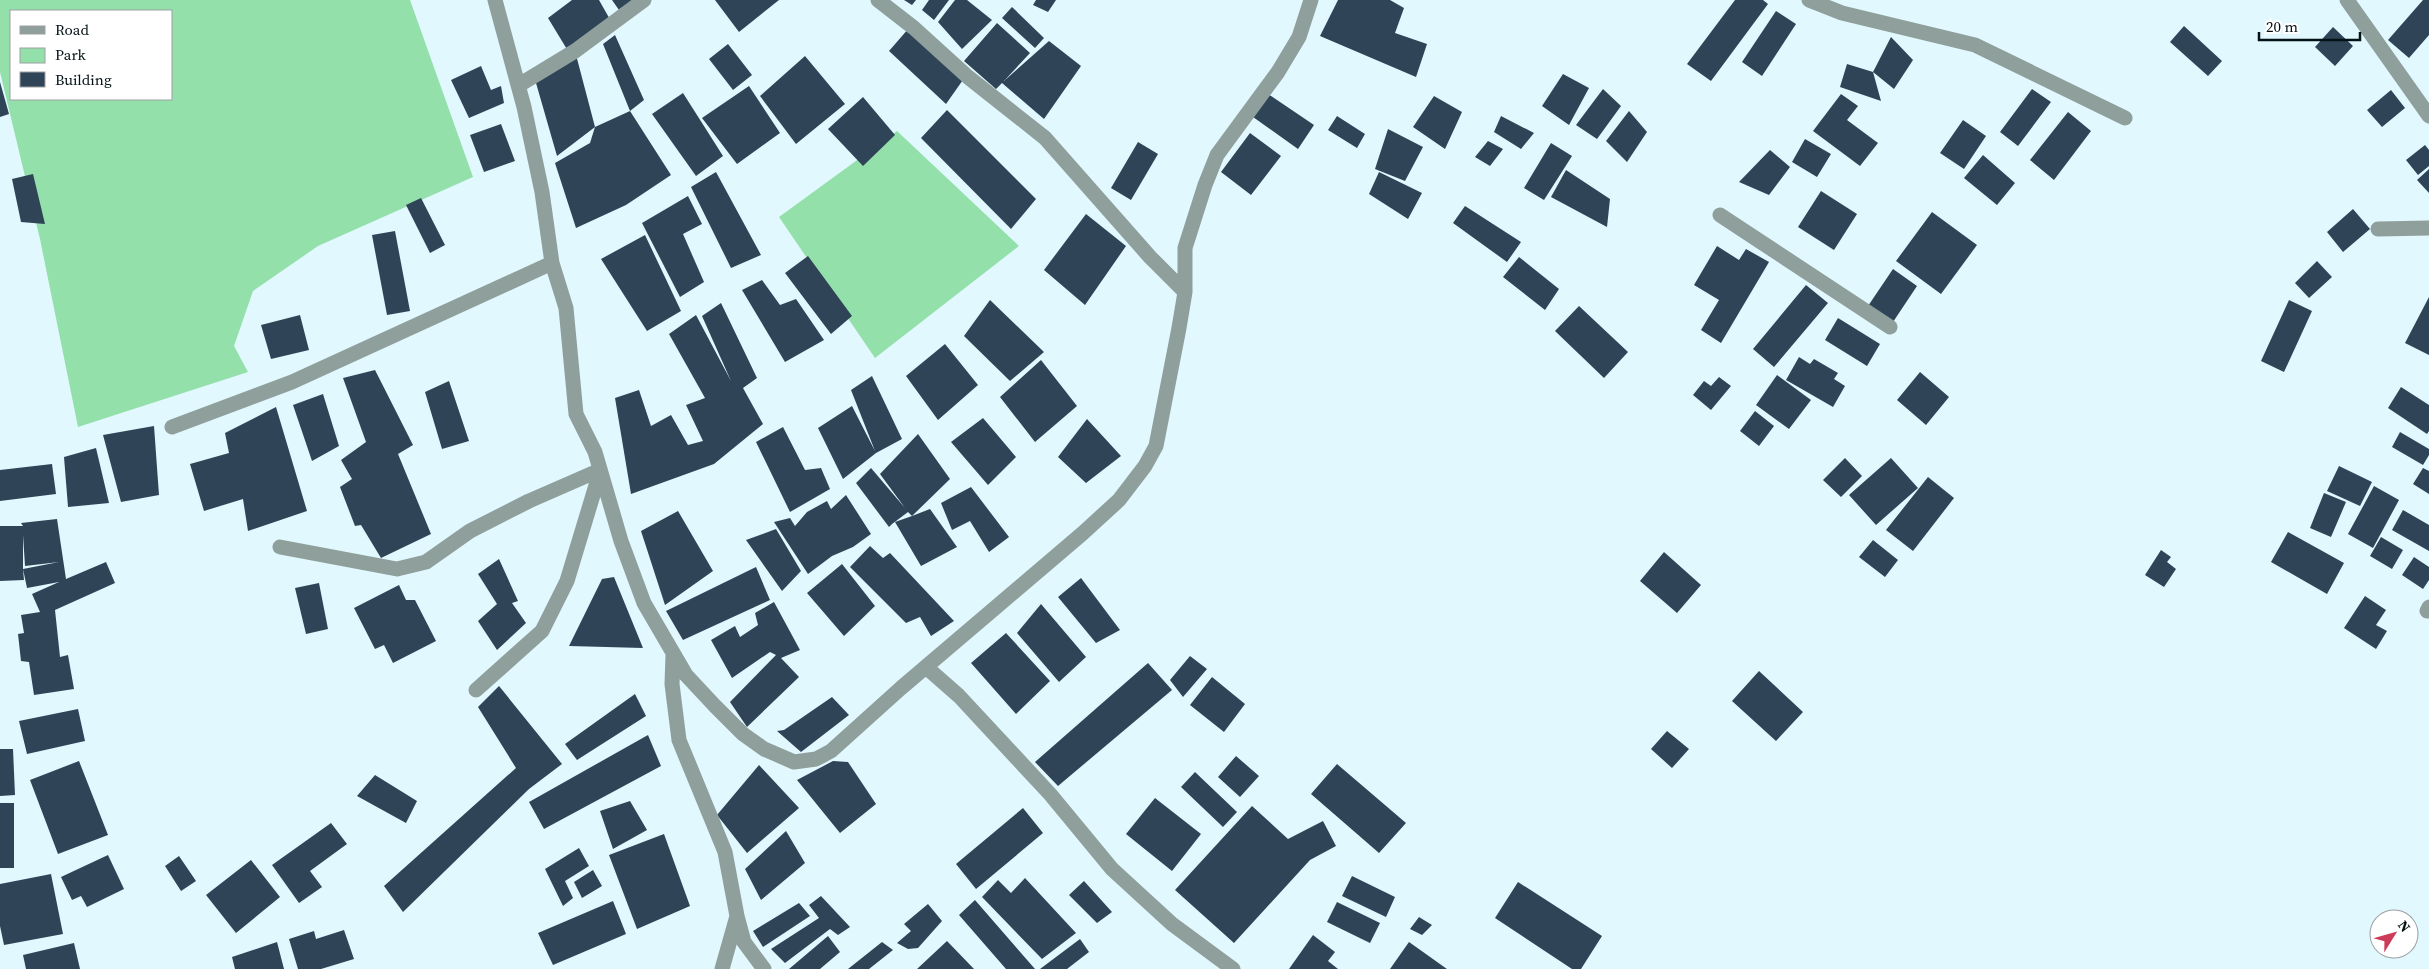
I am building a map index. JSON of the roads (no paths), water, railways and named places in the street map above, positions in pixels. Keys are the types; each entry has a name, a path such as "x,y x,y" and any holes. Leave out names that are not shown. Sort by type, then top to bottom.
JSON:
{"street":[{"path":"495,0 519,85 542,192 552,263 566,308 576,414 594,452 621,542 644,603 686,675 743,734 764,749 794,762 816,759 831,751 926,666 1040,572 1119,500 1145,466 1156,446 1185,292 1185,248 1217,155 1278,72 1299,37 1311,0"},
{"path":"519,85 575,51 644,0"},
{"path":"878,0 914,28 968,77 1045,138 1150,257 1185,292"},
{"path":"1810,0 1842,13 1975,45 2125,118"},
{"path":"2346,0 2429,116"},
{"path":"1720,215 1890,327"},
{"path":"2378,229 2429,228"},
{"path":"172,427 292,382 552,263"},
{"path":"280,547 397,570 426,562 470,531 529,501 600,470"},
{"path":"476,690 542,631 567,582 600,470"},
{"path":"673,655 672,684 678,740 724,852 744,942 764,969"},
{"path":"926,666 959,696 1050,794 1112,869 1172,924 1233,969"},
{"path":"722,969 737,916"}]}
